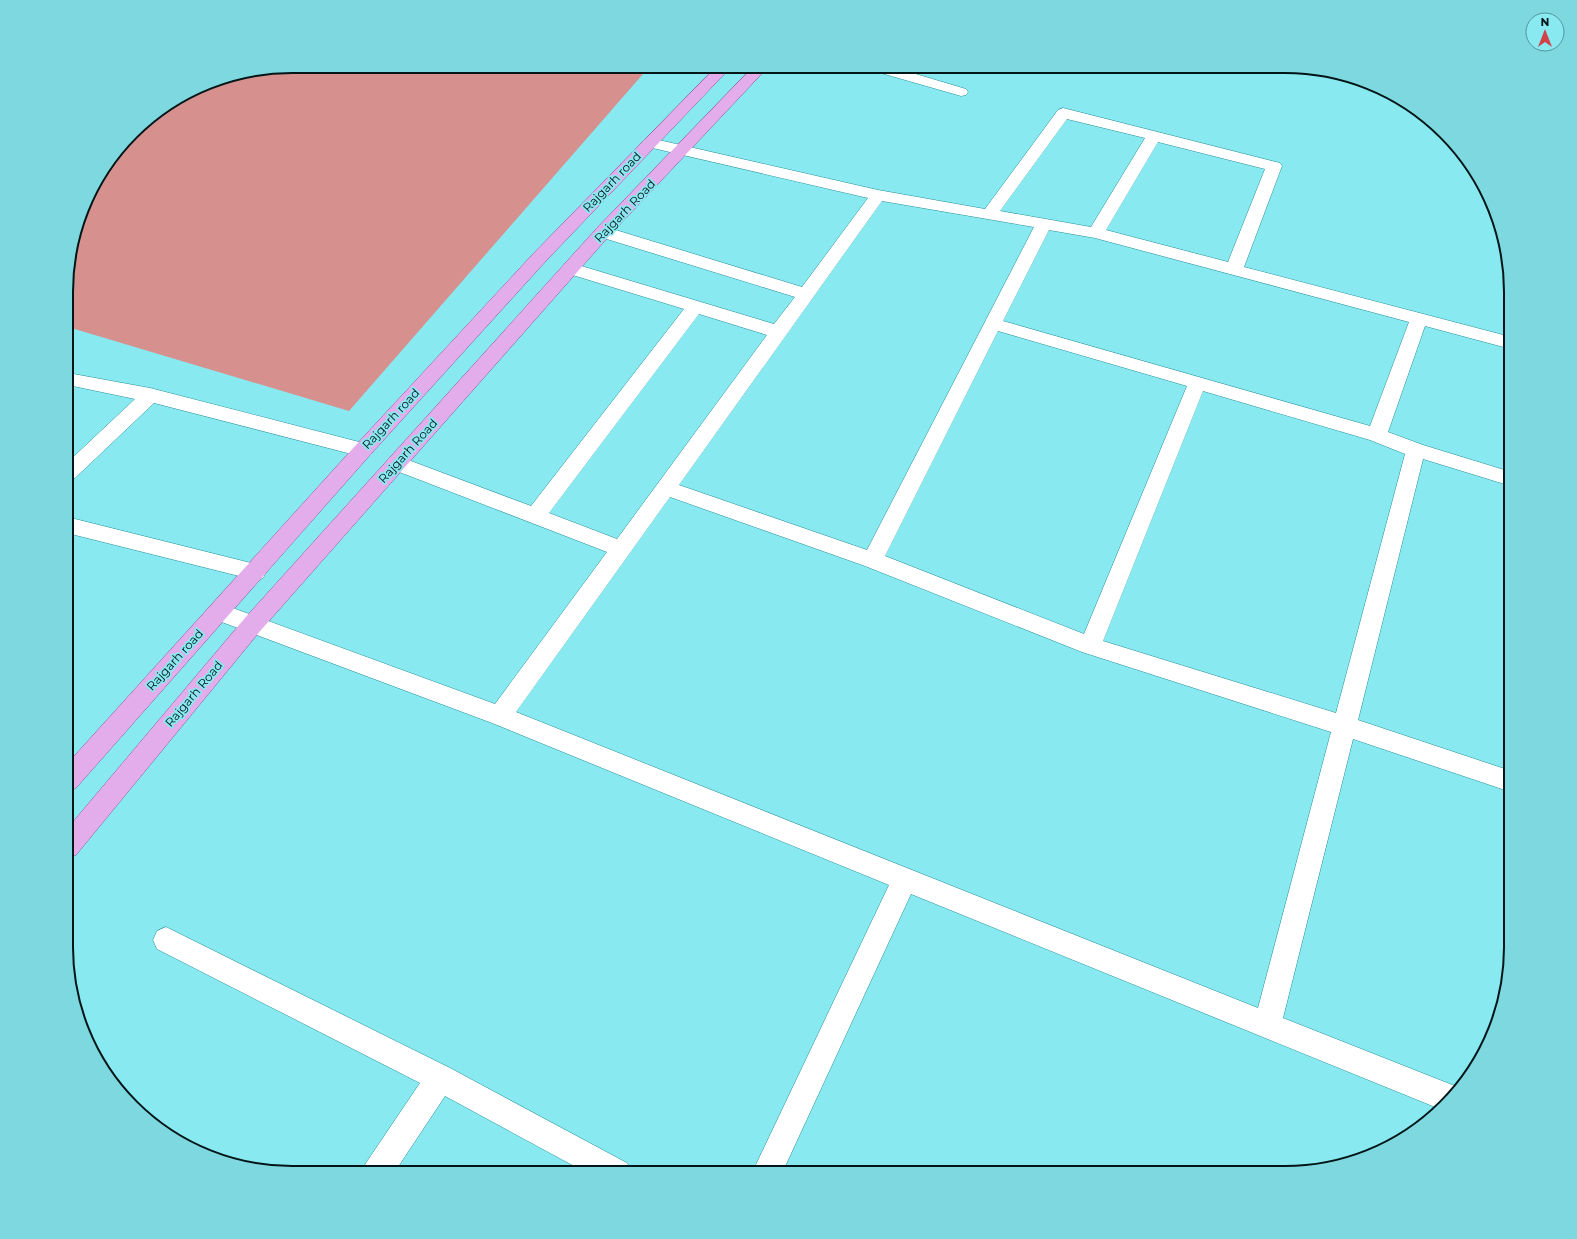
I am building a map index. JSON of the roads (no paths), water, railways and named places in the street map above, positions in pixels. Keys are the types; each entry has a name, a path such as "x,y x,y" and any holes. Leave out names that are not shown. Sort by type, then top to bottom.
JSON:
{"main road":[{"name":"Rajgarh road","path":"73,774 363,450 544,253 718,73"},
{"name":"Rajgarh Road","path":"73,840 253,624 396,463 572,269 603,232 755,73"}],"street":[{"path":"896,73 961,92"},
{"path":"990,214 1063,113 1274,166 1234,269"},
{"path":"1096,233 1154,136"},
{"path":"650,143 878,194 1096,233 1504,340"},
{"path":"500,716 878,194"},
{"path":"872,560 1044,224"},
{"path":"603,232 806,294"},
{"path":"572,269 778,332"},
{"path":"535,516 696,306"},
{"path":"1377,435 1419,319"},
{"path":"993,324 1377,435 1416,450 1504,477"},
{"path":"73,380 150,395 363,450"},
{"path":"1090,646 1197,384"},
{"path":"73,468 150,395"},
{"path":"1267,1025 1416,450"},
{"path":"396,463 621,549"},
{"path":"665,488 872,560 1090,646 1345,726 1504,780"},
{"path":"73,526 255,572"},
{"path":"219,612 500,716 1446,1096"},
{"path":"770,1166 906,879"},
{"path":"166,940 440,1078 604,1166"},
{"path":"381,1166 440,1078"}]}
